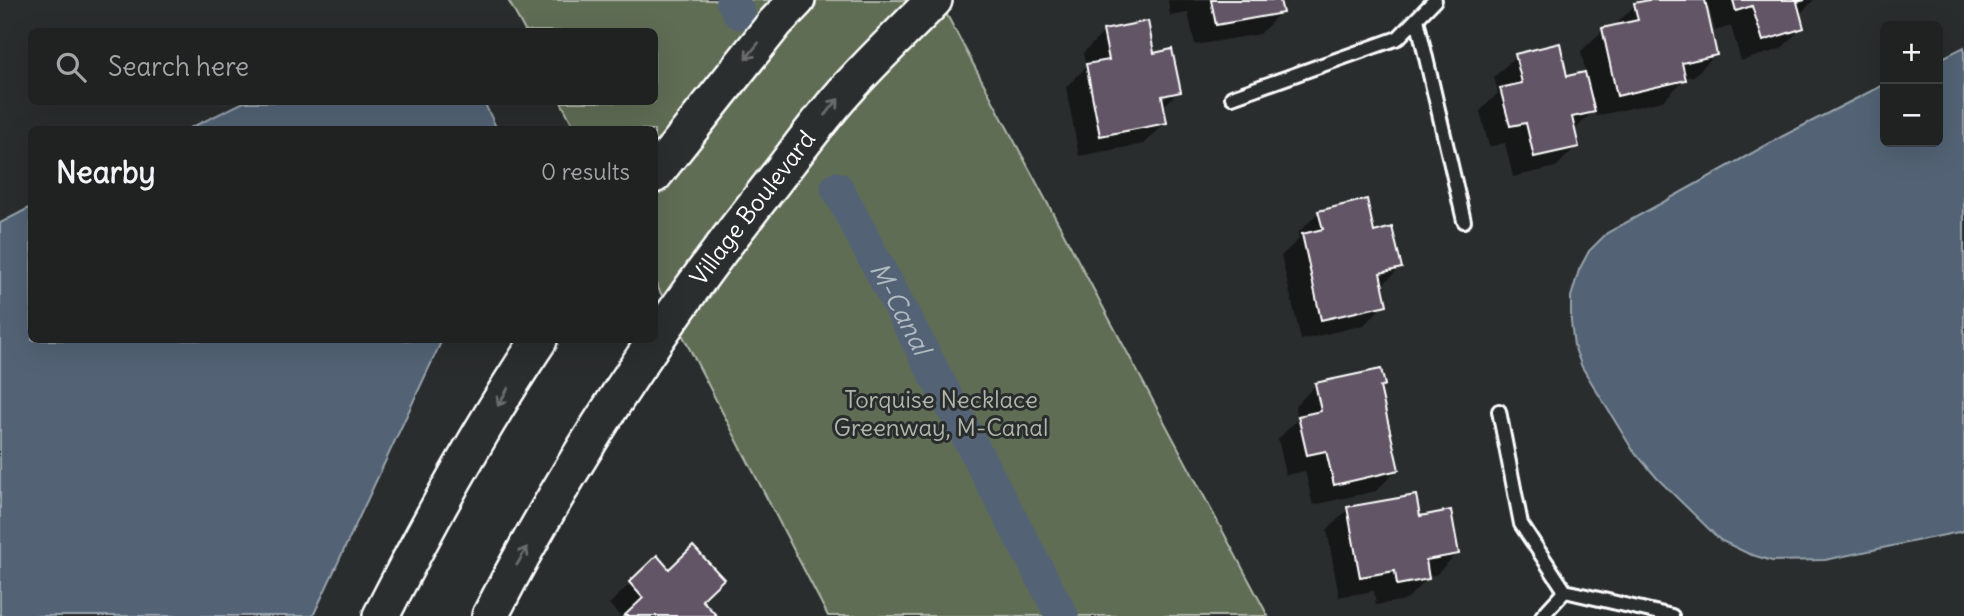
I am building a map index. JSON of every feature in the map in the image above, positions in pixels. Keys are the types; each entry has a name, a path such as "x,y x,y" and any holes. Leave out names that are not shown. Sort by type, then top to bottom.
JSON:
{"street":[{"path":"658,170 775,23 797,0"},
{"name":"Village Boulevard","path":"658,337 745,216 848,88 934,0"},
{"path":"381,616 423,534 512,380 538,343"},
{"name":"Village Boulevard","path":"490,616 595,432 654,343"}],"lane":[{"path":"1232,97 1398,38 1435,0"},
{"path":"1417,19 1464,221"},
{"path":"1499,411 1521,524 1565,591 1672,616"},
{"path":"1542,616 1565,591"},
{"path":"1605,600 1607,616"}],"green space":[{"name":"Torquise Necklace Greenway, M-Canal","path":"508,0 939,0 1268,616 828,616 658,288 658,126 573,126 563,105 658,105 658,28 523,28"}],"water":[{"path":"1964,47 1964,531 1825,560 1772,561 1749,554 1720,540 1657,478 1632,449 1582,367 1574,346 1571,322 1571,297 1579,270 1589,251 1607,233 1783,136 1880,87 1880,147 1943,147 1943,58"},
{"path":"238,105 485,105 496,126 194,126"},
{"path":"28,209 28,343 441,343 313,616 0,616 0,223"}],"building":[{"path":"1211,0 1280,0 1283,13 1216,25"},
{"path":"1649,0 1705,0 1717,55 1682,63 1686,80 1617,96 1602,28 1638,20 1634,3"},
{"path":"1733,0 1805,0 1797,2 1804,28 1763,41 1752,6 1736,11"},
{"path":"1148,21 1154,53 1172,49 1181,92 1162,96 1167,123 1100,136 1086,64 1109,60 1103,30"},
{"path":"1560,43 1567,76 1585,72 1595,112 1572,117 1579,147 1534,157 1526,123 1510,126 1500,88 1522,83 1515,54"},
{"path":"1367,199 1374,232 1392,227 1402,268 1380,273 1387,305 1321,320 1302,234 1323,229 1318,211"},
{"path":"1381,369 1385,385 1380,387 1399,470 1334,485 1326,451 1307,455 1298,416 1321,411 1315,383"},
{"path":"1416,495 1420,516 1451,510 1459,554 1426,560 1429,579 1397,585 1395,571 1360,577 1347,507"},
{"path":"693,546 724,579 702,600 717,616 624,616 643,598 629,582 657,555 669,569"}],"waterway":[{"name":"M-Canal","path":"732,0 739,13"},
{"name":"M-Canal","path":"837,188 1062,616"}]}
